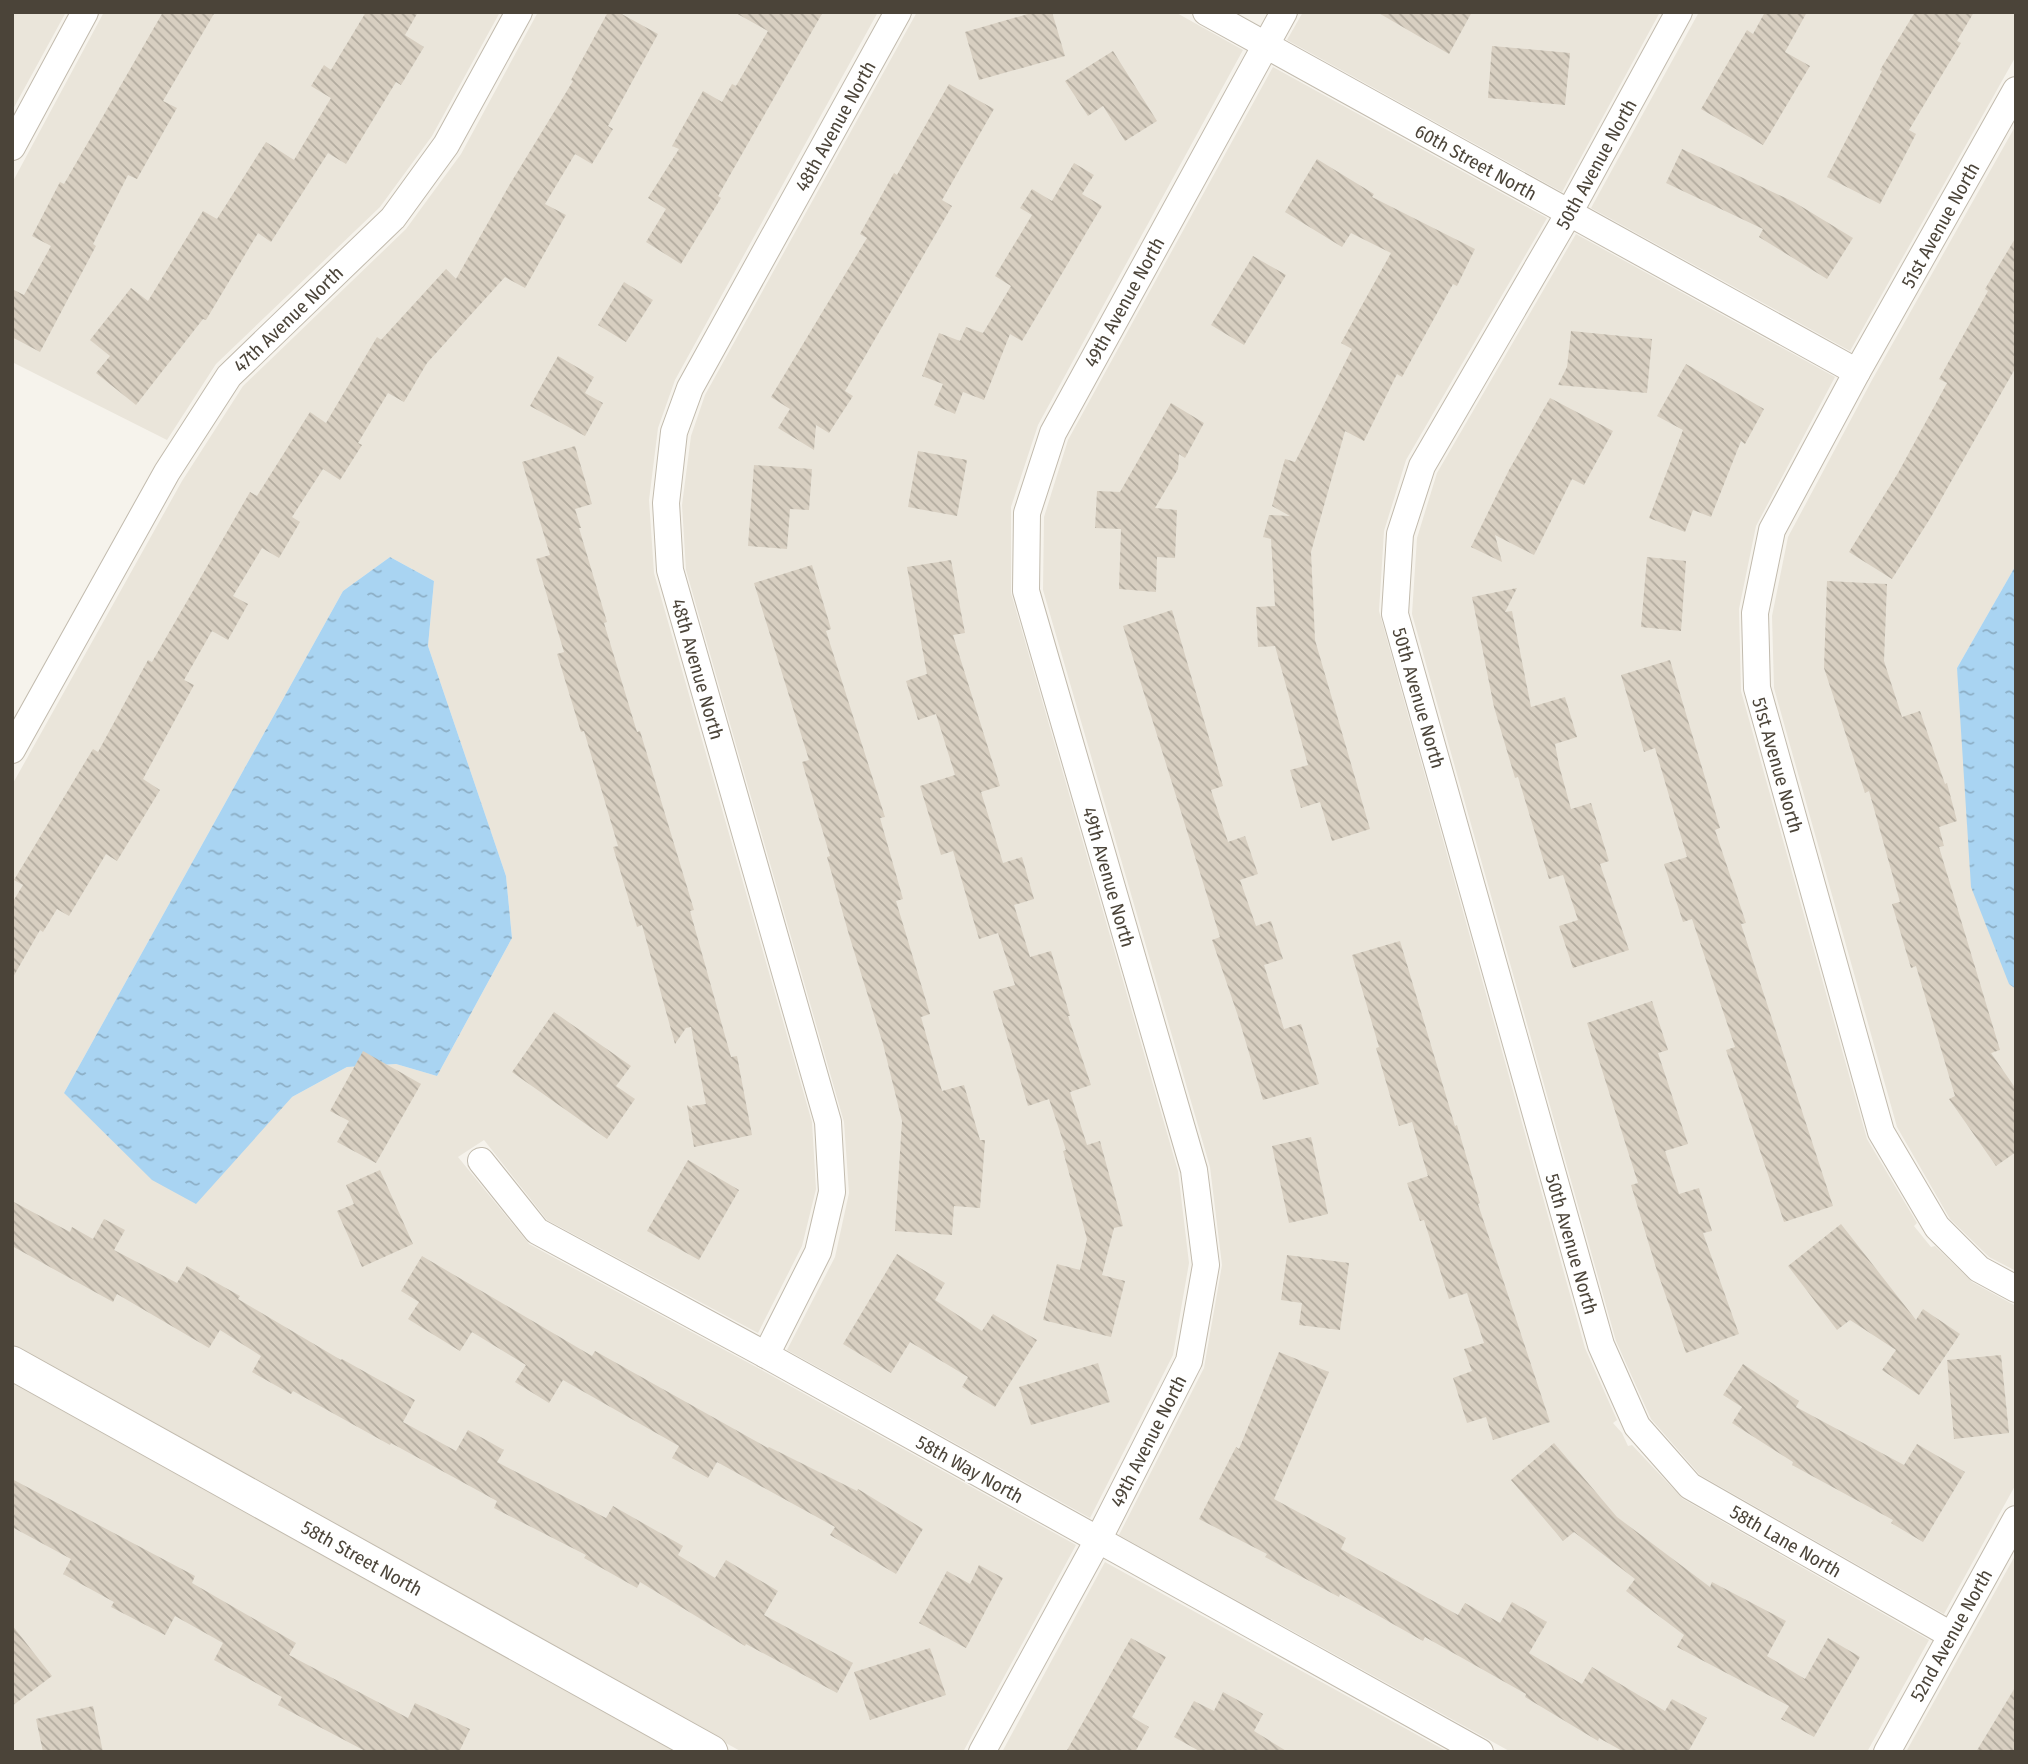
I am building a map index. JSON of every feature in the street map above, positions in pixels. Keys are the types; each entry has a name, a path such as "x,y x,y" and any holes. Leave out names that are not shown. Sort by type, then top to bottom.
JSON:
{"street":[{"path":"12,147 85,12"},
{"name":"47th Avenue North","path":"12,750 167,472 229,376 393,218 446,145 519,12"},
{"name":"48th Avenue North","path":"766,1355 818,1252 832,1192 828,1122 670,570 666,503 674,432 690,388 898,12"},
{"name":"60th Street North","path":"1206,12 1857,372"},
{"name":"49th Avenue North","path":"982,1752 1098,1540 1189,1361 1206,1265 1194,1170 1026,591 1027,513 1052,433 1284,12"},
{"name":"50th Avenue North","path":"1637,1426 1601,1345 1395,614 1400,534 1422,466 1569,213 1679,12"},
{"name":"51st Avenue North","path":"2016,90 1857,372 1772,530 1755,613 1757,688 1881,1132 1937,1227 1979,1269 2016,1289"},
{"name":"58th Way North","path":"481,1161 537,1231 766,1355 1479,1752"},
{"name":"58th Street North","path":"12,1363 711,1752"},
{"name":"58th Lane North","path":"1637,1426 1690,1486 1951,1635"},
{"name":"52nd Avenue North","path":"1887,1752 2016,1519"}],"shaded area":[{"path":"12,12 66,12 12,111"},
{"path":"104,12 500,12 432,136 380,207 216,364 167,440 12,362 12,183"},
{"path":"538,12 878,12 675,380 658,428 649,500 654,573 812,1122 816,1189 802,1246 758,1333 547,1220 484,1140 458,1157 529,1244 1076,1545 963,1752 742,1752 12,1346 12,785 182,481 243,386 406,229 461,154","holes":["390,557 434,581 428,646 506,876 512,938 437,1076 396,1064 347,1067 292,1097 64,1093 343,591"]},
{"path":"917,12 1175,12 1243,50 1038,425 1011,507 1011,593 1178,1171 1189,1263 1173,1355 1090,1518 787,1350 835,1257 849,1193 844,1122 686,570 682,505 691,436 705,395"},
{"path":"1303,12 1660,12 1562,192 1287,40"},
{"path":"1699,12 2016,12 2016,56 1850,351 1591,208"},
{"path":"1273,67 1547,218 1406,460 1384,531 1379,611 1585,1348 1617,1420 1613,1423 1628,1446 1632,1445 1683,1499 1929,1640 1867,1752 1511,1752 1119,1535 1204,1368 1222,1265 1210,1167 1043,590 1044,517 1068,440"},
{"path":"2016,125 2016,565 1957,668 2009,984 2016,989 2016,1271 1989,1257 1950,1219 1897,1127 1774,688 1772,616 1788,537 1872,380"},
{"path":"1576,234 1835,377 1756,526 1739,609 1741,691 1867,1139 1917,1223 1914,1226 1931,1247 1935,1246 1972,1282 2016,1306 2016,1484 1944,1614 1700,1475 1651,1419 1616,1341 1412,614 1417,538 1437,473"},
{"path":"12,1381 680,1752 12,1752"},
{"path":"2016,1554 2016,1752 1906,1752"},
{"path":"1105,1562 1448,1752 1002,1752"}],"water":[{"path":"390,557 434,581 428,646 506,876 512,938 437,1076 396,1064 347,1067 292,1097 196,1204 152,1180 64,1093 343,591"},
{"path":"2016,565 2016,989 2009,984 1971,887 1957,668"}],"building":[{"path":"163,12 215,12 163,101 177,108 137,179 128,175 93,244 96,246 40,352 12,337 12,289 24,295 51,246 32,236 60,182 64,184"},
{"path":"366,12 418,12 405,35 424,47 401,85 396,82 346,164 328,153 271,242 258,233 206,320 203,319 136,405 96,373 110,356 90,340 131,288 148,301 203,211 217,219 266,142 294,160 331,98 311,86 324,65 331,70"},
{"path":"608,12 618,12 658,34 608,126 613,129 592,164 575,154 545,204 566,215 525,288 505,277 427,363 404,402 388,393 358,443 362,445 340,480 323,469 292,517 300,522 279,558 262,548 233,596 248,604 228,640 212,631 184,680 194,685 143,779 160,790 117,861 106,854 69,916 57,909 43,932 40,930 12,979 12,903 23,885 14,880 93,749 98,752 148,660 152,662 250,492 257,496 310,412 326,423 377,337 381,340 446,269 456,279 573,81 571,80"},
{"path":"734,12 823,12 718,196 721,198 681,264 646,242 666,209 648,198 679,149 672,146 703,91 722,102 732,84 736,86 768,31"},
{"path":"1035,12 1052,12 1065,56 979,80 965,32"},
{"path":"1377,12 1472,12 1449,54"},
{"path":"1765,12 1807,12 1785,52 1810,66 1763,145 1701,109 1747,30 1753,34"},
{"path":"1915,12 1974,12 1957,41 1961,43 1909,130 1916,134 1880,204 1827,177 1882,71 1880,70"},
{"path":"1492,46 1570,53 1565,105 1488,98"},
{"path":"1113,51 1157,121 1125,141 1103,106 1088,116 1065,81"},
{"path":"949,84 994,109 942,200 952,206 845,391 853,396 829,433 816,425 814,450 778,428 790,409 771,397 867,238 860,234"},
{"path":"1682,149 1794,202 1853,238 1827,279 1759,237 1763,229 1666,183"},
{"path":"1317,159 1374,194 1372,197 1475,249 1457,286 1453,284 1402,377 1397,374 1364,441 1345,431 1311,552 1315,640 1370,829 1332,841 1320,802 1301,808 1290,770 1308,765 1275,646 1258,647 1256,607 1275,606 1271,539 1263,537 1269,515 1290,516 1272,506 1285,459 1295,462 1352,349 1341,343 1391,253 1351,233 1342,247 1285,212"},
{"path":"1074,163 1094,175 1082,194 1102,206 1022,341 1010,334 984,400 963,392 955,414 934,405 943,384 922,376 939,333 960,341 966,327 983,333 1011,286 995,276 1032,215 1020,208 1032,189 1052,201"},
{"path":"2016,237 2016,367 1931,517 1892,579 1849,552 1898,473 1947,383 1939,379 1988,291 1985,289"},
{"path":"1253,256 1286,275 1244,345 1211,325"},
{"path":"624,282 653,300 626,342 598,325"},
{"path":"1571,331 1652,339 1647,393 1558,385 1567,367"},
{"path":"558,356 594,377 585,393 603,403 585,436 530,406"},
{"path":"1686,364 1764,409 1745,444 1741,441 1711,517 1693,510 1685,532 1649,518 1683,430 1657,416"},
{"path":"1550,398 1613,431 1584,485 1572,479 1534,555 1495,535 1502,562 1471,547 1509,470"},
{"path":"1171,403 1204,423 1185,458 1179,454 1178,469 1155,508 1177,510 1175,558 1157,557 1156,592 1119,589 1121,529 1095,528 1097,491 1120,492"},
{"path":"575,446 592,504 575,509 579,528 607,622 604,623 694,910 690,911 731,1057 737,1056 752,1135 694,1147 687,1105 693,1109 692,1106 706,1104 691,1027 686,1028 675,1044 642,925 637,927 613,847 618,846 584,731 581,732 557,654 564,652 536,559 550,555 522,462"},
{"path":"918,451 967,460 957,516 908,507"},
{"path":"754,465 812,469 809,510 790,509 787,549 748,546"},
{"path":"1647,557 1686,561 1681,631 1641,627"},
{"path":"951,560 965,633 953,635 1000,786 981,792 1003,863 1022,857 1034,899 1014,905 1030,957 1051,951 1068,1016 1091,1085 1070,1092 1087,1145 1100,1141 1123,1226 1114,1228 1102,1275 1125,1281 1111,1337 1043,1320 1057,1264 1080,1270 1087,1239 1063,1151 1066,1150 1049,1099 1028,1106 993,991 1015,985 998,933 979,939 953,851 941,855 920,786 955,775 936,714 918,720 906,681 927,674 907,567"},
{"path":"812,565 831,629 826,631 885,817 880,818 903,899 896,901 930,1014 921,1017 942,1091 964,1085 980,1140 985,1140 980,1208 954,1206 952,1235 895,1231 902,1121 883,1044 849,935 827,857 830,856 802,762 809,760 754,583"},
{"path":"1827,581 1887,584 1884,661 1902,717 1920,711 1945,784 1947,783 1957,821 1939,827 1944,846 1939,847 2000,1050 1991,1053 2016,1089 2016,1152 1996,1166 1949,1099 1955,1096 1916,966 1911,968 1892,904 1900,902 1869,791 1865,793 1824,668"},
{"path":"1517,588 1505,612 1512,611 1531,707 1565,697 1577,737 1555,744 1559,765 1571,809 1591,803 1609,861 1600,864 1629,950 1573,968 1559,926 1578,920 1563,875 1549,879 1518,777 1515,778 1494,707 1472,597"},
{"path":"1172,610 1223,786 1211,790 1228,842 1245,836 1258,874 1240,880 1256,926 1271,921 1283,959 1264,965 1284,1029 1301,1024 1319,1084 1263,1100 1212,940 1220,937 1123,626"},
{"path":"1670,660 1720,828 1715,830 1746,923 1741,924 1833,1206 1784,1222 1726,1050 1735,1047 1692,919 1683,922 1664,864 1687,857 1655,748 1644,752 1621,675"},
{"path":"1400,941 1455,1126 1457,1125 1480,1203 1478,1204 1550,1422 1493,1440 1486,1417 1467,1423 1453,1378 1472,1371 1464,1349 1484,1343 1467,1293 1449,1299 1424,1220 1420,1221 1407,1183 1428,1176 1412,1122 1399,1126 1352,955"},
{"path":"1652,1001 1668,1050 1658,1053 1688,1144 1665,1151 1679,1194 1699,1188 1712,1231 1703,1233 1739,1334 1686,1353 1631,1185 1638,1183 1587,1023"},
{"path":"554,1012 631,1066 616,1086 635,1099 607,1139 512,1072"},
{"path":"363,1051 421,1084 376,1163 337,1142 349,1121 330,1111"},
{"path":"1311,1137 1328,1214 1289,1223 1272,1146"},
{"path":"688,1160 739,1190 699,1260 647,1231"},
{"path":"380,1170 413,1244 362,1267 337,1211 354,1204 346,1185"},
{"path":"12,1201 70,1232 72,1227 93,1239 104,1219 125,1230 114,1250 177,1283 187,1266 341,1360 415,1400 403,1422 456,1451 468,1430 504,1450 497,1462 606,1518 613,1506 683,1546 678,1555 715,1578 726,1560 778,1591 764,1615 853,1663 837,1693 746,1644 745,1646 640,1582 637,1588 584,1558 586,1555 494,1508 497,1501 293,1391 291,1394 252,1372 261,1356 220,1330 209,1348 117,1294 113,1302 12,1246"},
{"path":"1841,1224 1916,1320 1923,1309 1960,1334 1919,1395 1882,1370 1896,1350 1850,1320 1837,1330 1788,1266"},
{"path":"897,1254 945,1283 935,1300 982,1331 993,1314 1037,1340 995,1407 962,1387 968,1377 910,1342 891,1373 843,1344"},
{"path":"1287,1255 1349,1263 1340,1330 1299,1325 1302,1303 1281,1300"},
{"path":"422,1256 592,1356 595,1351 768,1448 857,1491 858,1489 923,1529 896,1574 830,1535 835,1527 717,1462 708,1478 672,1458 679,1446 563,1380 549,1403 515,1382 526,1365 472,1332 460,1351 408,1319 419,1302 401,1291"},
{"path":"1279,1352 1329,1372 1274,1499 1346,1538 1341,1549 1458,1615 1465,1603 1500,1623 1512,1602 1547,1622 1529,1653 1582,1684 1592,1667 1665,1711 1672,1699 1707,1718 1688,1752 1624,1752 1599,1738 1598,1741 1525,1697 1526,1694 1425,1637 1423,1641 1199,1519 1236,1447 1239,1449"},
{"path":"2001,1355 2009,1433 1954,1439 1947,1360"},
{"path":"1098,1363 1110,1402 1031,1425 1019,1387"},
{"path":"1743,1364 1799,1401 1796,1407 1904,1465 1917,1444 1965,1472 1923,1542 1891,1523 1893,1520 1792,1465 1793,1462 1732,1423 1742,1407 1723,1395"},
{"path":"1554,1443 1617,1517 1710,1587 1712,1582 1786,1621 1767,1656 1805,1679 1828,1638 1860,1657 1814,1737 1781,1719 1789,1706 1677,1647 1684,1635 1626,1591 1635,1579 1574,1532 1563,1541 1511,1480"},
{"path":"12,1479 195,1576 192,1583 296,1643 289,1655 408,1718 415,1703 470,1729 459,1752 367,1752 278,1705 282,1697 214,1660 223,1643 175,1616 165,1635 111,1607 114,1602 63,1574 71,1559 12,1527"},
{"path":"979,1565 1003,1578 966,1648 919,1623 947,1571 970,1584"},
{"path":"12,1625 52,1676 12,1706"},
{"path":"1131,1638 1166,1657 1132,1717 1149,1727 1135,1752 1066,1752"},
{"path":"930,1648 946,1695 870,1720 854,1672"},
{"path":"2016,1686 2016,1752 1976,1752"},
{"path":"1223,1692 1263,1714 1254,1731 1288,1752 1201,1752 1174,1737 1194,1701 1214,1711"},
{"path":"93,1706 103,1752 43,1752 36,1719"}]}
